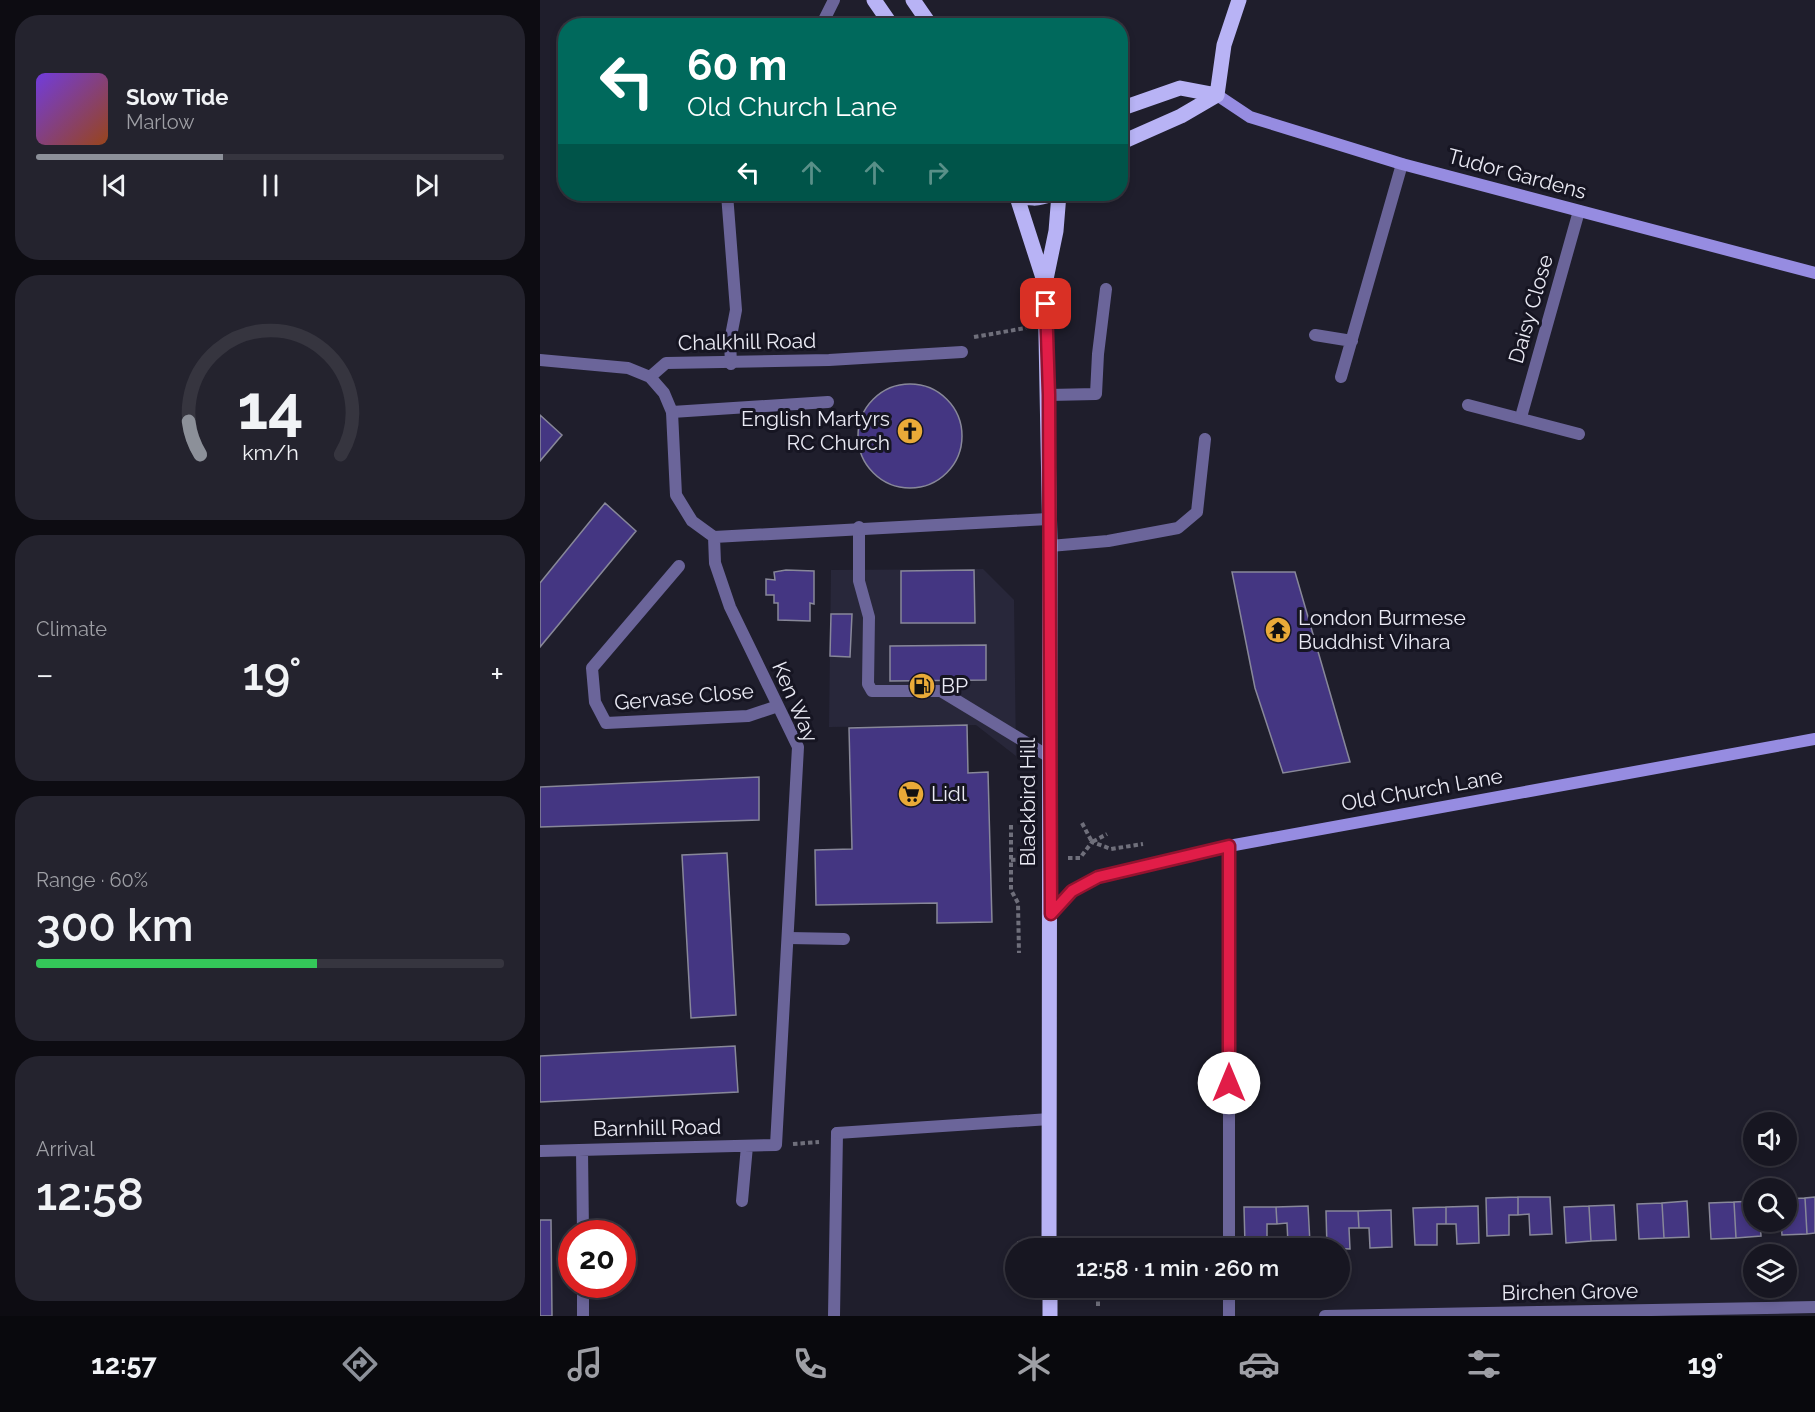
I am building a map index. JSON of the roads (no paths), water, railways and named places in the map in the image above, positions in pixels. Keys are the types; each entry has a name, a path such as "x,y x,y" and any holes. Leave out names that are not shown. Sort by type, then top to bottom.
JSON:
{"main road":[{"path":"874,0 886,18"},
{"path":"913,0 925,18"},
{"path":"1217,95 1224,45 1239,0"},
{"path":"1128,106 1180,88 1217,95"},
{"path":"1128,139 1181,116 1217,95"},
{"name":"Tudor Gardens","path":"1217,95 1250,117 1402,164 1815,273"},
{"name":"Blackbird Hill","path":"1018,201 1045,284"},
{"name":"Blackbird Hill","path":"1049,1238 1050,546 1048,519 1049,395 1045,284 1056,231 1058,201"},
{"name":"Old Church Lane","path":"1051,914 1072,891 1098,877 1229,846 1815,739"},
{"path":"1050,1298 1050,1316"}],"street":[{"path":"825,18 834,0"},
{"path":"1341,376 1402,164"},
{"path":"727,201 735,310 730,340 731,364"},
{"name":"Daisy Close","path":"1521,417 1579,211"},
{"path":"1049,395 1096,394 1098,354 1106,289"},
{"path":"1315,335 1352,342"},
{"name":"Chalkhill Road","path":"650,377 666,363 731,364 962,352"},
{"path":"540,360 628,368 650,377 664,393 672,412 676,495 692,521 714,537 760,536 859,527 1048,519"},
{"path":"672,412 828,402"},
{"path":"1468,405 1579,434"},
{"path":"1050,546 1108,541 1178,528 1197,512 1205,439"},
{"path":"859,527 859,581 868,617 868,684 872,691 941,691 1048,756"},
{"name":"Ken Way","path":"714,537 716,563 730,607 798,747 776,1145"},
{"name":"Gervase Close","path":"679,566 592,668 595,702 606,723 748,716 778,706"},
{"path":"1229,846 1229,1238"},
{"path":"789,938 844,939"},
{"path":"834,1316 837,1137 1017,1119 1050,1119"},
{"name":"Barnhill Road","path":"540,1151 776,1145"},
{"path":"742,1201 747,1146"},
{"path":"582,1150 583,1220"},
{"path":"583,1298 583,1316"},
{"path":"1229,1298 1229,1316"},
{"name":"Birchen Grove","path":"1325,1316 1815,1307"}],"place":[{"name":"English Martyrs RC Church","path":"910,431"},
{"name":"London Burmese Buddhist Vihara","path":"1278,630"},
{"name":"BP","path":"922,686"},
{"name":"Lidl","path":"911,794"}]}
